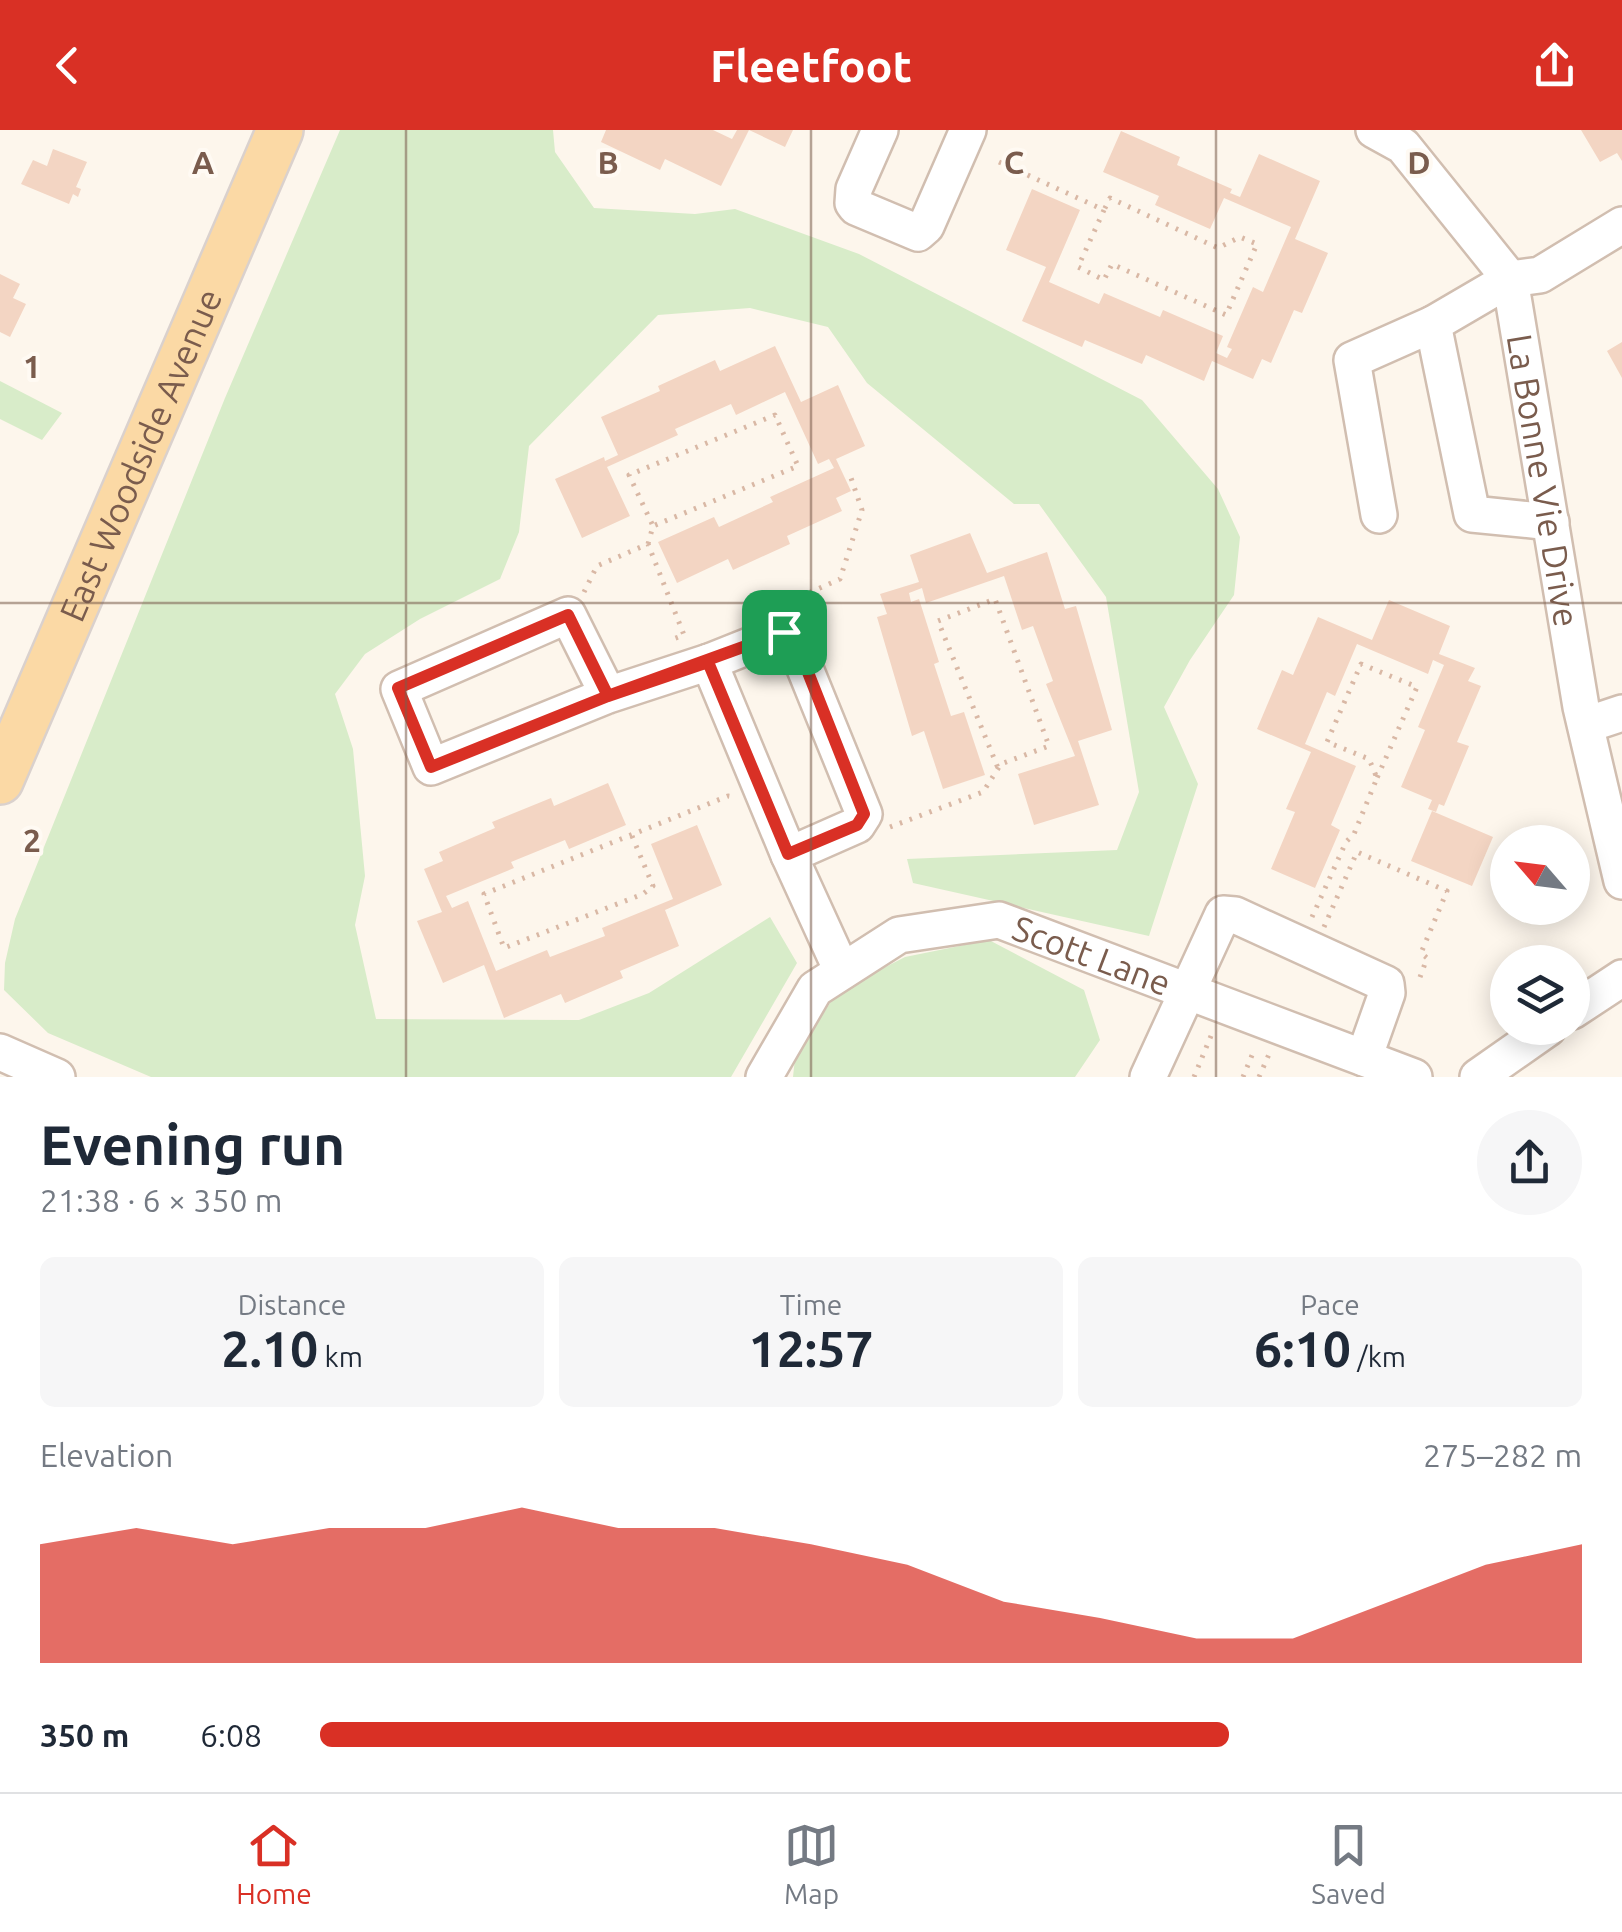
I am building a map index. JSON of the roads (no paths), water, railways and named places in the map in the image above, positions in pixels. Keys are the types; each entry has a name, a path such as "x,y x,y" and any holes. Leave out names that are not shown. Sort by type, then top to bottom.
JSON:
{"main road":[{"name":"East Woodside Avenue","path":"0,780 280,130"}],"street":[{"path":"880,130 854,188 852,203 918,233 926,226 968,130"},
{"name":"La Bonne Vie Drive","path":"1374,130 1403,146 1510,279 1586,725 1622,881"},
{"path":"1379,514 1352,360 1434,324 1510,279 1540,274 1622,225"},
{"path":"1434,324 1472,514 1550,522"},
{"path":"608,696 568,615 398,688 431,767 608,696 784,632 794,637 862,807 862,820 788,854"},
{"path":"708,662 842,971"},
{"path":"1586,725 1622,713"},
{"path":"1148,1077 1218,920 1228,913 1383,981 1388,987 1364,1058"},
{"name":"Scott Lane","path":"764,1077 814,988 898,935 999,920 1414,1077"},
{"path":"1590,999 1622,978"},
{"path":"1478,1077 1524,1045"},
{"path":"0,1052 57,1077"}]}
